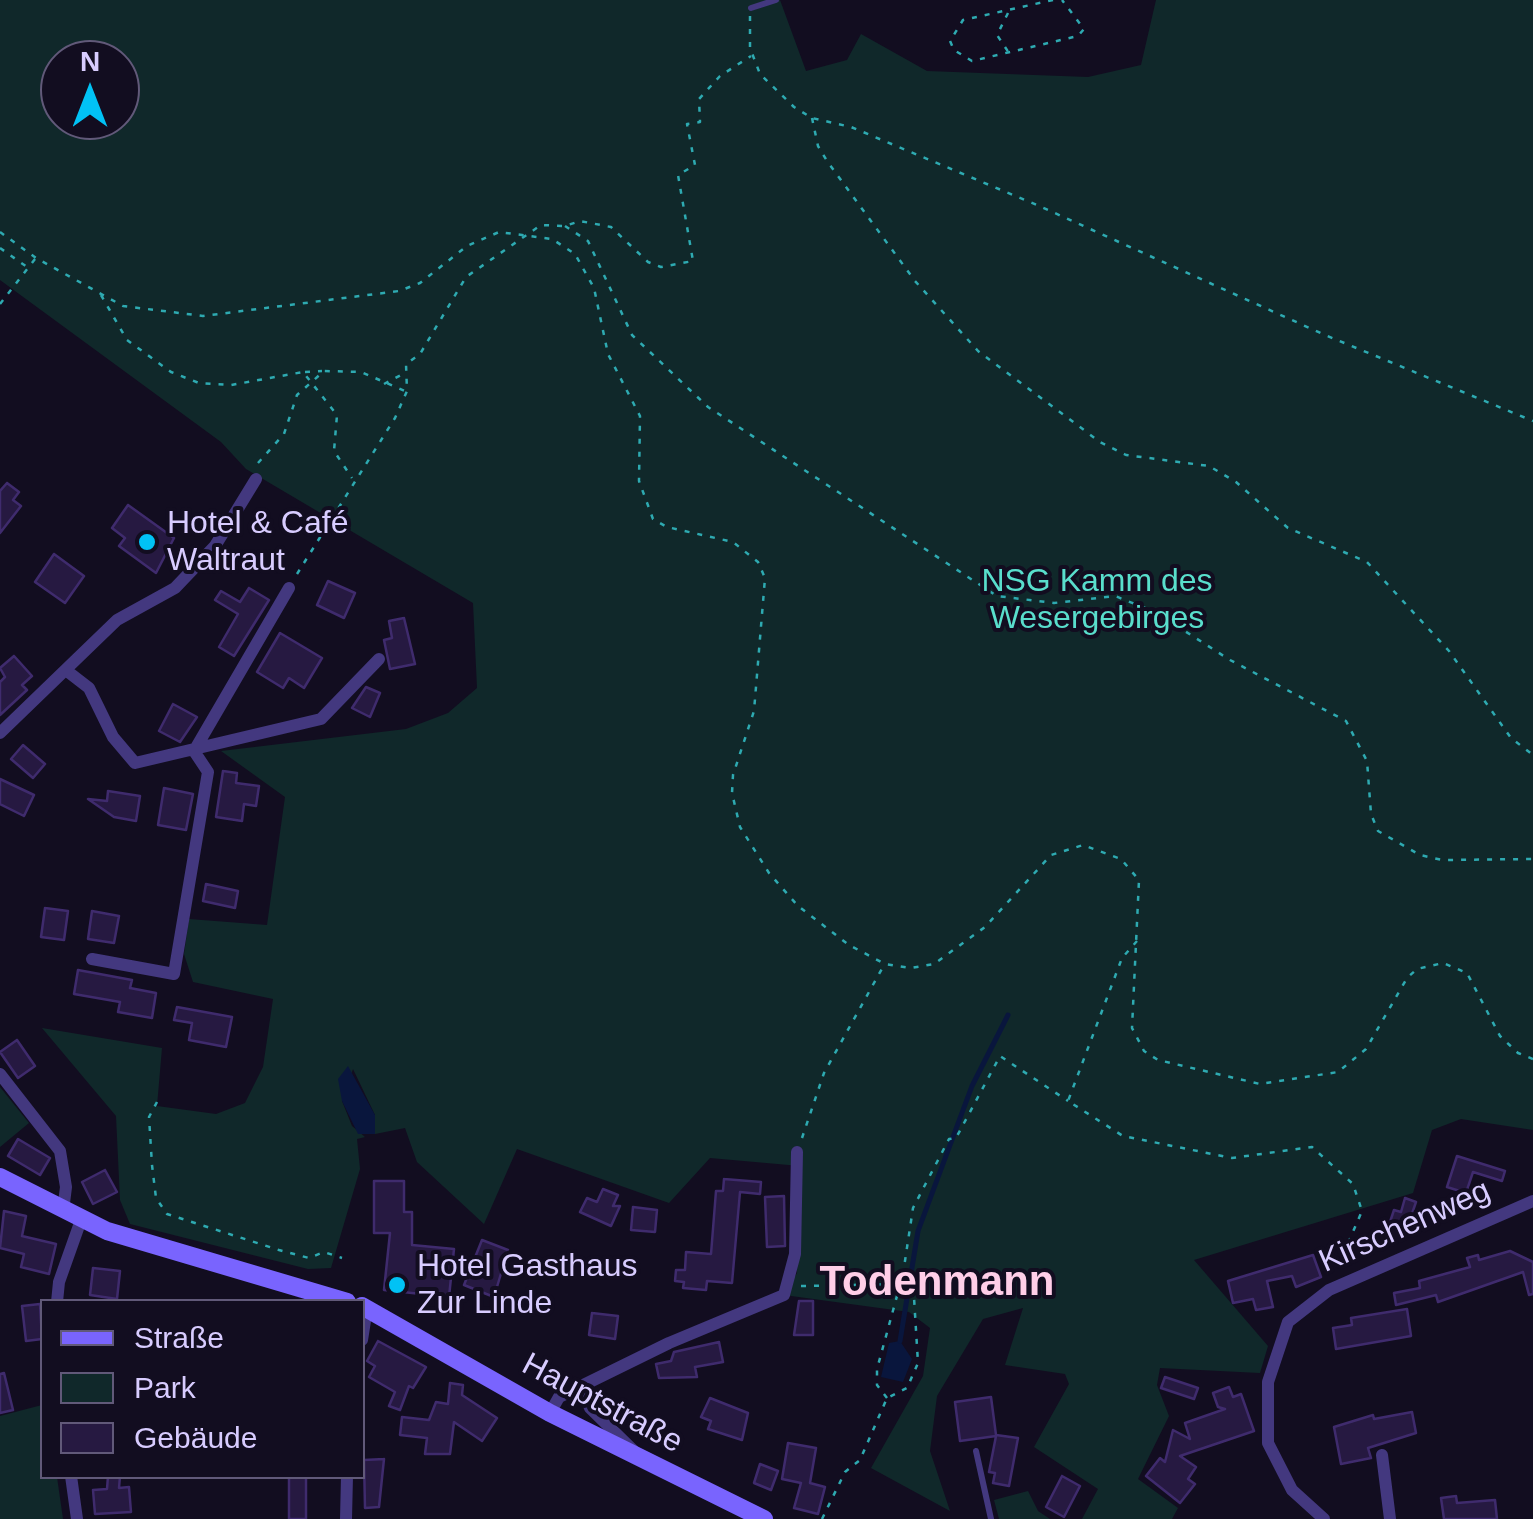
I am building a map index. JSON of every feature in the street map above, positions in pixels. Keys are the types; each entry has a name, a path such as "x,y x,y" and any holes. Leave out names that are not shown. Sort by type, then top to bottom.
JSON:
{"main road":[{"path":"0,1177 80,1220 142,1243 338,1299"},
{"name":"Hauptstraße","path":"365,1308 550,1412 764,1519"}],"street":[{"path":"0,734 117,620 175,588 216,546 256,479"},
{"path":"194,751 289,588"},
{"path":"67,670 89,688 113,737 135,763 320,719 379,659"},
{"path":"92,960 174,974 208,772 194,751"},
{"path":"0,1074 60,1150 66,1187 62,1211"},
{"path":"550,1412 560,1396 669,1343 776,1301 787,1286 795,1254 797,1152"},
{"name":"Kirschenweg","path":"1324,1519 1292,1490 1268,1443 1265,1414 1277,1348 1288,1322 1329,1290 1533,1201"},
{"path":"57,1299 59,1282 80,1220"},
{"path":"582,1386 590,1408 619,1432 642,1460"},
{"path":"1382,1455 1390,1519"},
{"path":"72,1479 77,1519"},
{"path":"346,1519 347,1479"}],"lane":[{"path":"751,8 776,0"},
{"path":"976,1451 991,1519"}],"path":[{"path":"1020,0 1021,9"},
{"path":"1050,1 963,20 950,41 954,50 972,62 1078,36 1084,28 1062,0"},
{"path":"751,8 752,55 774,90 812,118 851,127 1003,190 1325,335 1533,420"},
{"path":"1009,11 997,35 1010,54"},
{"path":"289,588 396,418 407,391 406,364 420,354 466,277 541,225 565,226 580,221 611,227 648,262 661,267 693,261 678,175 695,165 687,124 700,122 699,99 720,76 752,55"},
{"path":"812,118 818,146 827,161 914,281 978,350 1100,442 1126,455 1209,466 1236,482 1288,528 1367,562 1449,651 1512,738 1533,755"},
{"path":"565,226 588,241 632,334 708,407 997,596 1054,604 1115,596 1156,612 1230,660 1346,721 1367,761 1371,814 1378,830 1420,855 1442,860 1533,859"},
{"path":"0,232 36,258 123,306 203,316 399,291 420,283 485,237 499,232 552,239 574,254 594,288 608,354 640,416 639,481 654,520 667,528 733,542 758,562 765,578 754,710 733,775 740,827 769,873 798,906 848,946 885,964 911,968 934,964 985,927 1051,855 1084,845 1133,869 1142,899 1132,1028 1144,1051 1158,1060 1260,1084 1338,1072 1366,1049 1407,978 1417,968 1442,964 1468,973 1500,1036 1518,1053 1533,1059"},
{"path":"0,248 28,268"},
{"path":"0,304 36,258"},
{"path":"100,293 127,340 172,372 198,384 231,385 304,372 361,372 407,391"},
{"path":"256,479 258,463 284,434 297,395 324,371"},
{"path":"304,372 337,415 334,451 354,481"},
{"path":"384,384 405,373"},
{"path":"1068,1101 1122,958 1130,944 1138,940"},
{"path":"797,1152 824,1074 885,964"},
{"path":"886,1398 877,1385 877,1369 903,1274 913,1208 1000,1056 1122,1136 1232,1158 1312,1147 1353,1184 1362,1211 1329,1290"},
{"path":"157,1102 148,1116 152,1164 156,1198 167,1214 309,1258 324,1252 342,1258"},
{"path":"822,1519 845,1472 860,1460 886,1398 906,1388 918,1363 913,1281 903,1274"},
{"path":"787,1286 900,1284"}],"green space":[{"name":"NSG Kamm des Wesergebirges","path":"0,0 780,0 806,71 847,60 861,34 927,71 1088,77 1141,65 1156,0 1533,0 1533,1130 1461,1119 1432,1130 1413,1193 1194,1260 1268,1346 1260,1373 1160,1368 1157,1385 1169,1416 1138,1479 1178,1508 1172,1519 1082,1519 1098,1489 1034,1447 1069,1384 1065,1374 1005,1365 1023,1308 983,1319 937,1396 930,1451 950,1511 871,1468 923,1376 930,1328 909,1312 784,1295 797,1273 800,1166 710,1158 669,1203 517,1149 484,1224 417,1162 405,1128 375,1134 375,1115 353,1069 342,1101 352,1126 365,1137 357,1139 360,1169 331,1268 308,1269 130,1224 120,1200 116,1116 42,1028 162,1048 157,1106 216,1114 245,1103 263,1067 273,999 193,982 184,954 189,919 267,925 285,797 221,751 406,729 448,713 477,688 473,603 246,469 221,442 0,280"},
{"path":"0,1087 29,1123 0,1147"},
{"path":"40,1406 40,1479 57,1479 63,1519 0,1519 0,1416"},
{"path":"1028,1491 1038,1511 1050,1519 999,1519 994,1500"}],"water":[{"path":"348,1066 375,1115 375,1134 358,1134 342,1101 338,1079"},
{"path":"900,1341 912,1359 903,1382 881,1377 889,1343"}],"building":[{"path":"7,483 19,492 13,500 21,506 0,533 0,491"},
{"name":"Hotel & Café Waltraut","path":"128,505 174,538 156,573 119,546 125,538 112,528"},
{"path":"54,554 84,576 65,603 35,582"},
{"path":"328,581 355,593 344,618 317,605"},
{"path":"249,588 269,600 234,656 219,647 238,614 215,600 221,591 240,602"},
{"path":"404,618 415,664 390,669 384,640 392,638 389,621"},
{"path":"280,633 322,658 304,688 289,678 283,688 257,672"},
{"path":"14,656 32,676 22,685 27,690 0,715 0,682 5,677 0,668"},
{"path":"366,687 380,693 370,717 352,708"},
{"path":"173,704 197,717 180,742 159,731"},
{"path":"23,745 45,764 33,778 11,759"},
{"path":"223,771 237,773 236,783 259,786 256,806 244,804 242,821 216,817"},
{"path":"0,779 34,795 24,816 0,804"},
{"path":"164,788 193,794 186,830 158,825"},
{"path":"108,791 140,796 136,821 114,817 88,799 107,801"},
{"path":"206,884 238,891 235,908 203,901"},
{"path":"45,908 68,911 64,940 41,937"},
{"path":"92,911 119,916 114,943 88,939"},
{"path":"78,970 132,980 130,988 156,993 152,1018 118,1012 120,1002 74,994"},
{"path":"177,1007 232,1017 226,1047 189,1040 192,1023 174,1020"},
{"path":"17,1040 35,1066 18,1078 0,1052"},
{"path":"18,1139 50,1158 40,1175 8,1156"},
{"path":"1457,1156 1505,1171 1502,1181 1473,1172 1466,1193 1447,1187"},
{"path":"105,1170 117,1192 93,1204 82,1182"},
{"path":"724,1179 761,1182 760,1194 740,1192 732,1283 707,1281 706,1290 683,1288 684,1282 675,1281 676,1270 685,1270 686,1252 711,1254 716,1191 723,1191"},
{"path":"374,1181 404,1181 404,1212 412,1212 412,1245 454,1249 449,1297 384,1290 390,1233 374,1233"},
{"path":"603,1189 618,1195 613,1206 620,1206 611,1226 580,1212 587,1198 597,1202"},
{"path":"784,1196 785,1246 767,1247 765,1197"},
{"path":"1405,1198 1416,1202 1405,1234 1388,1228 1394,1210 1401,1212"},
{"path":"633,1207 657,1210 655,1232 631,1230"},
{"path":"4,1211 26,1216 22,1236 56,1244 49,1274 21,1267 24,1254 0,1248"},
{"path":"482,1240 508,1250 494,1297 464,1285"},
{"path":"1510,1251 1533,1262 1533,1294 1529,1295 1523,1272 1438,1302 1436,1295 1396,1305 1394,1293 1420,1288 1419,1281 1470,1267 1467,1258 1478,1255 1479,1260"},
{"path":"1313,1255 1321,1277 1296,1287 1292,1276 1267,1281 1273,1307 1256,1310 1253,1299 1233,1303 1228,1281"},
{"path":"93,1268 120,1271 117,1299 90,1295"},
{"path":"799,1301 813,1301 813,1335 794,1335"},
{"path":"40,1304 40,1339 26,1341 22,1306"},
{"path":"1407,1309 1411,1336 1336,1349 1333,1328 1352,1325 1351,1318"},
{"path":"592,1313 618,1316 615,1339 589,1335"},
{"path":"378,1341 426,1367 413,1388 409,1386 400,1410 389,1406 395,1392 369,1377 375,1366 367,1361"},
{"path":"719,1342 723,1362 695,1367 697,1377 659,1378 656,1364 671,1361 674,1352"},
{"path":"4,1373 13,1410 0,1413 0,1374"},
{"path":"1165,1377 1198,1388 1194,1399 1161,1388"},
{"path":"450,1383 463,1385 462,1395 497,1418 482,1441 454,1422 450,1454 425,1454 427,1438 400,1435 402,1417 429,1420 436,1402 448,1404"},
{"path":"1229,1387 1233,1397 1241,1394 1254,1431 1180,1456 1196,1467 1188,1479 1195,1484 1180,1503 1146,1476 1160,1458 1165,1462 1173,1430 1190,1439 1185,1423 1225,1409 1218,1407 1213,1393"},
{"path":"991,1397 996,1435 1018,1438 1009,1486 993,1483 995,1473 989,1472 996,1436 960,1441 955,1402"},
{"path":"710,1398 748,1413 742,1440 708,1429 711,1421 701,1417"},
{"path":"1412,1412 1416,1433 1368,1448 1371,1458 1341,1464 1334,1427 1373,1415 1374,1419"},
{"path":"788,1443 816,1448 810,1483 825,1487 818,1514 794,1508 801,1483 782,1479"},
{"path":"384,1459 379,1507 365,1508 365,1460"},
{"path":"760,1464 778,1471 771,1490 754,1483"},
{"path":"1062,1476 1080,1486 1064,1517 1046,1507"},
{"path":"108,1479 120,1479 119,1488 129,1487 131,1512 95,1514 93,1490 107,1489"},
{"path":"289,1479 306,1479 306,1519 289,1519"},
{"path":"1456,1496 1457,1503 1495,1500 1497,1519 1444,1519 1441,1498"}],"waterway":[{"path":"900,1341 918,1231 972,1086 1008,1015"}],"place":[{"name":"Hotel & Café Waltraut","path":"147,542"},
{"name":"Hotel Gasthaus Zur Linde","path":"397,1285"}],"district":[{"name":"Todenmann","path":"937,1283"}]}
